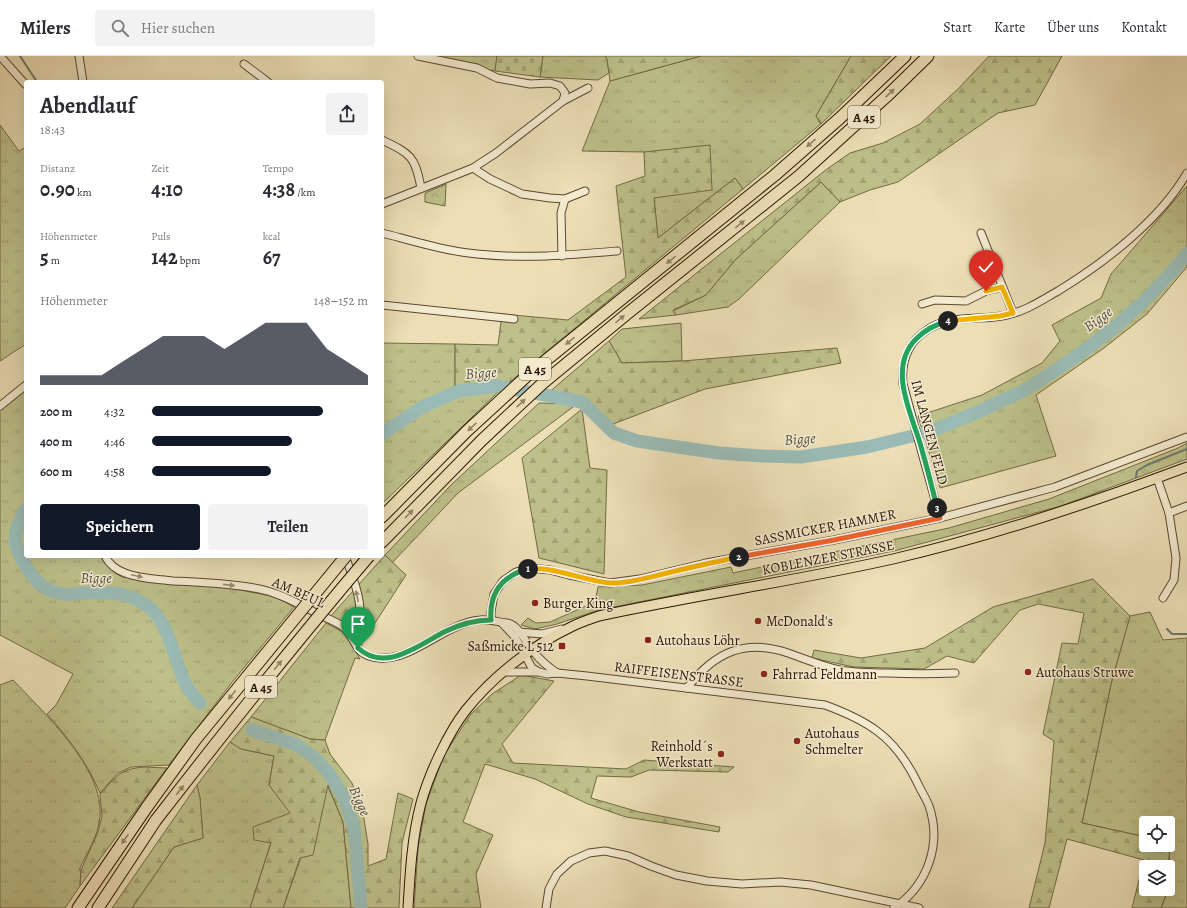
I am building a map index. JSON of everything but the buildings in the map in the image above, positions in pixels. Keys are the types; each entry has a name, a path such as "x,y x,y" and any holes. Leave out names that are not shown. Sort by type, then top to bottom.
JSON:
{"highway":[{"name":"A 45","path":"384,515 467,431 529,374 775,175 834,123 905,56"},
{"name":"A 45","path":"384,540 482,440 543,383 628,312 799,176 887,96 928,56"},
{"name":"A 45","path":"78,908 147,807 196,739 343,558"},
{"name":"A 45","path":"98,908 156,820 277,666 367,558"}],"main road":[{"name":"KOBLENZER STRASSE","path":"408,908 411,860 415,830 422,802 435,766 449,737 466,710 503,672 528,652 574,625 599,616 616,612 893,559 979,537 1065,511 1187,467"}],"street":[{"path":"0,56 24,83"},
{"path":"79,56 83,80"},
{"path":"418,56 477,68 497,78 530,84 550,83 560,86 564,93 563,101"},
{"path":"244,64 265,80"},
{"path":"384,203 473,168 496,153 563,101 588,88"},
{"path":"384,141 411,156 417,168 421,188"},
{"path":"473,168 490,179 522,194 565,199 585,191"},
{"name":"IM LANGEN FELD","path":"940,518 903,384 902,370 907,352 914,341 926,330 944,322 1000,316 1035,305 1092,269 1130,238 1154,216 1187,174"},
{"path":"562,256 561,213 565,199"},
{"path":"981,233 1013,313"},
{"path":"384,234 438,247 477,254 562,256 617,251"},
{"path":"922,304 938,300 966,301 986,291 1002,287"},
{"path":"384,305 514,319"},
{"path":"0,406 24,387"},
{"name":"SASSMICKER HAMMER","path":"491,620 494,594 503,581 516,572 530,568 550,570 610,583 640,579 706,564 940,518 1055,487 1187,437"},
{"path":"1157,478 1169,512 1176,558 1174,580 1163,598"},
{"path":"1169,512 1187,506"},
{"name":"AM BEUL","path":"106,558 117,569 133,576 152,579 231,584 278,593 342,627 360,650"},
{"path":"346,558 357,594 360,613 357,641 360,650 373,657 391,658 406,654 458,626 480,620 491,620 508,623 520,632 528,652 532,668 539,672"},
{"path":"502,623 528,652 557,673"},
{"path":"520,632 542,634 574,625"},
{"path":"687,688 698,674 712,662 729,652 746,648 763,647 782,651 816,664 840,670 866,673 955,673"},
{"name":"RAIFFEISENSTRASSE","path":"503,672 557,673 825,705 852,715 878,731 894,746 910,768 928,805 933,825 934,840 931,860 925,875 917,888 898,906"},
{"path":"546,908 549,889 557,874 571,861 589,853 605,850 628,856 676,875 708,881 742,884 780,882 811,885 898,906 919,908"}],"green space":[{"path":"430,56 497,56 495,71"},
{"path":"497,56 543,56 540,77 495,71"},
{"path":"543,56 605,56 607,59 609,73 598,80 540,77"},
{"path":"605,56 701,56 610,81 607,59"},
{"path":"701,56 851,56 816,116 821,124 743,189 735,178 658,238 654,198 644,152 582,151 610,81"},
{"path":"851,56 891,56 821,124 816,116"},
{"path":"989,56 1062,56 1035,105 998,113 898,182 870,190 840,202 821,182 735,260 706,295 673,310 676,315 639,319 827,169 850,153 883,143 920,124 959,88"},
{"path":"0,125 19,151 24,148 24,345 0,361"},
{"path":"710,145 712,190 654,198 658,238 735,178 743,189 499,391 455,389 455,344 498,345 502,314 568,320 626,277 616,186 645,176 644,152"},
{"path":"821,182 840,202 739,299 728,307 676,315 673,311 706,295 735,260"},
{"path":"446,184 445,206 425,202 425,193"},
{"path":"1187,186 1187,267 1147,314 1104,348 1036,395 1056,456 940,488 918,416 982,395 1042,363 1060,341 1052,325 1101,298 1111,274"},
{"path":"681,323 682,361 622,363 609,341 622,329"},
{"path":"609,341 622,363 682,361 837,348 841,363 705,389 613,424 585,399 547,394"},
{"path":"384,343 455,344 455,389 499,391 384,502"},
{"path":"24,389 24,558 103,558 115,573 122,577 230,588 276,597 294,607 233,681 169,765 131,767 118,773 100,793 77,751 47,714 56,705 73,674 0,635 0,409"},
{"path":"539,403 577,404 458,493 392,563 385,555 451,485"},
{"path":"582,409 590,468 607,470 604,574 539,558 522,458"},
{"path":"1187,443 1187,459 1061,506 894,551 599,610 557,624 535,629 521,625 528,618 536,623 550,622 595,602 598,587 642,585 731,567 733,573 949,528 1049,499 1178,448"},
{"path":"385,555 406,575 375,623 358,620 352,630 329,618 382,558 384,558"},
{"path":"1093,579 1130,616 1111,684 1082,823 1139,835 1139,852 1169,852 1169,860 1144,860 1067,839 1049,908 1029,908 1045,843 1054,741 1043,734 1062,643 1078,644 1084,613 1038,604 1020,610 974,663 947,656 924,669 854,667 812,658 814,650 861,658 925,648 993,607"},
{"path":"1150,612 1163,640 1187,638 1187,908 1161,908 1166,896 1175,896 1175,860 1169,860 1170,852 1175,852 1175,816 1139,816 1139,835 1082,823 1111,684 1130,616"},
{"path":"326,623 346,634 360,659 355,658 325,740 310,739 251,717"},
{"path":"521,675 554,681 502,744 513,763 626,769 644,760 734,767 728,772 649,770 631,777 597,776 591,798 639,812 720,827 719,832 626,817 588,804 535,779 485,764 463,822 493,835 476,874 481,908 414,908 418,848 426,804 444,755 471,714 492,694"},
{"path":"13,680 55,724 69,742 82,760 92,779 99,798 99,823 92,844 79,870 81,870 80,886 65,908 0,908 0,685"},
{"path":"251,717 310,739 325,740 330,754 352,783 363,813 368,844 368,866 386,859 398,793 413,799 402,843 399,908 351,908 343,822 328,785 313,855 300,858 283,908 250,908 271,843 254,840 253,827 290,813 269,785 274,756 241,749 230,742"},
{"path":"230,742 241,749 274,756 269,785 291,813 271,842 250,908 132,908 174,847 203,838 200,798 197,785"},
{"path":"144,767 167,768 80,886 81,870 98,832 102,816 100,794 123,772"},
{"path":"327,784 343,822 351,908 283,908 301,857 313,854"},
{"path":"197,785 200,798 203,838 174,847 132,908 112,908"},
{"path":"1139,880 1139,896 1166,896 1161,908 1132,908"}],"waterway":[{"path":"20,56 36,80"},
{"name":"Bigge","path":"384,433 424,406 459,391 497,386 582,402 614,433 637,441 719,453 762,456 801,457 867,447 929,432 978,412 1025,390 1071,360 1113,329 1147,298 1178,265 1187,253"},
{"path":"1136,477 1137,471 1147,465 1187,449"},
{"name":"Bigge","path":"24,513 16,530 16,544 25,566 35,579 45,588 62,594 119,594 136,599 152,610 163,624 184,682 200,703"},
{"path":"1167,629 1172,634 1187,634"},
{"name":"Bigge","path":"252,730 297,745 315,758 328,772 343,796 354,827 361,908"}],"place":[{"name":"Burger King","path":"535,603"},
{"name":"McDonald's","path":"758,621"},
{"name":"Autohaus Löhr","path":"648,640"},
{"name":"Saßmicke L 512","path":"562,646"},
{"name":"Autohaus Struwe","path":"1028,672"},
{"name":"Fahrrad Feldmann","path":"764,674"},
{"name":"Autohaus Schmelter","path":"797,741"},
{"name":"Reinhold´s Werkstatt","path":"721,754"}],"route":[{"path":"358,648 373,657 391,658 406,654 458,626 469,622 491,620 494,594 503,581 516,572 530,568 550,570 610,583 640,579 706,564 940,518 905,393 902,376 903,365 910,345 926,330 938,324 1013,313 1002,287 986,291"}]}
